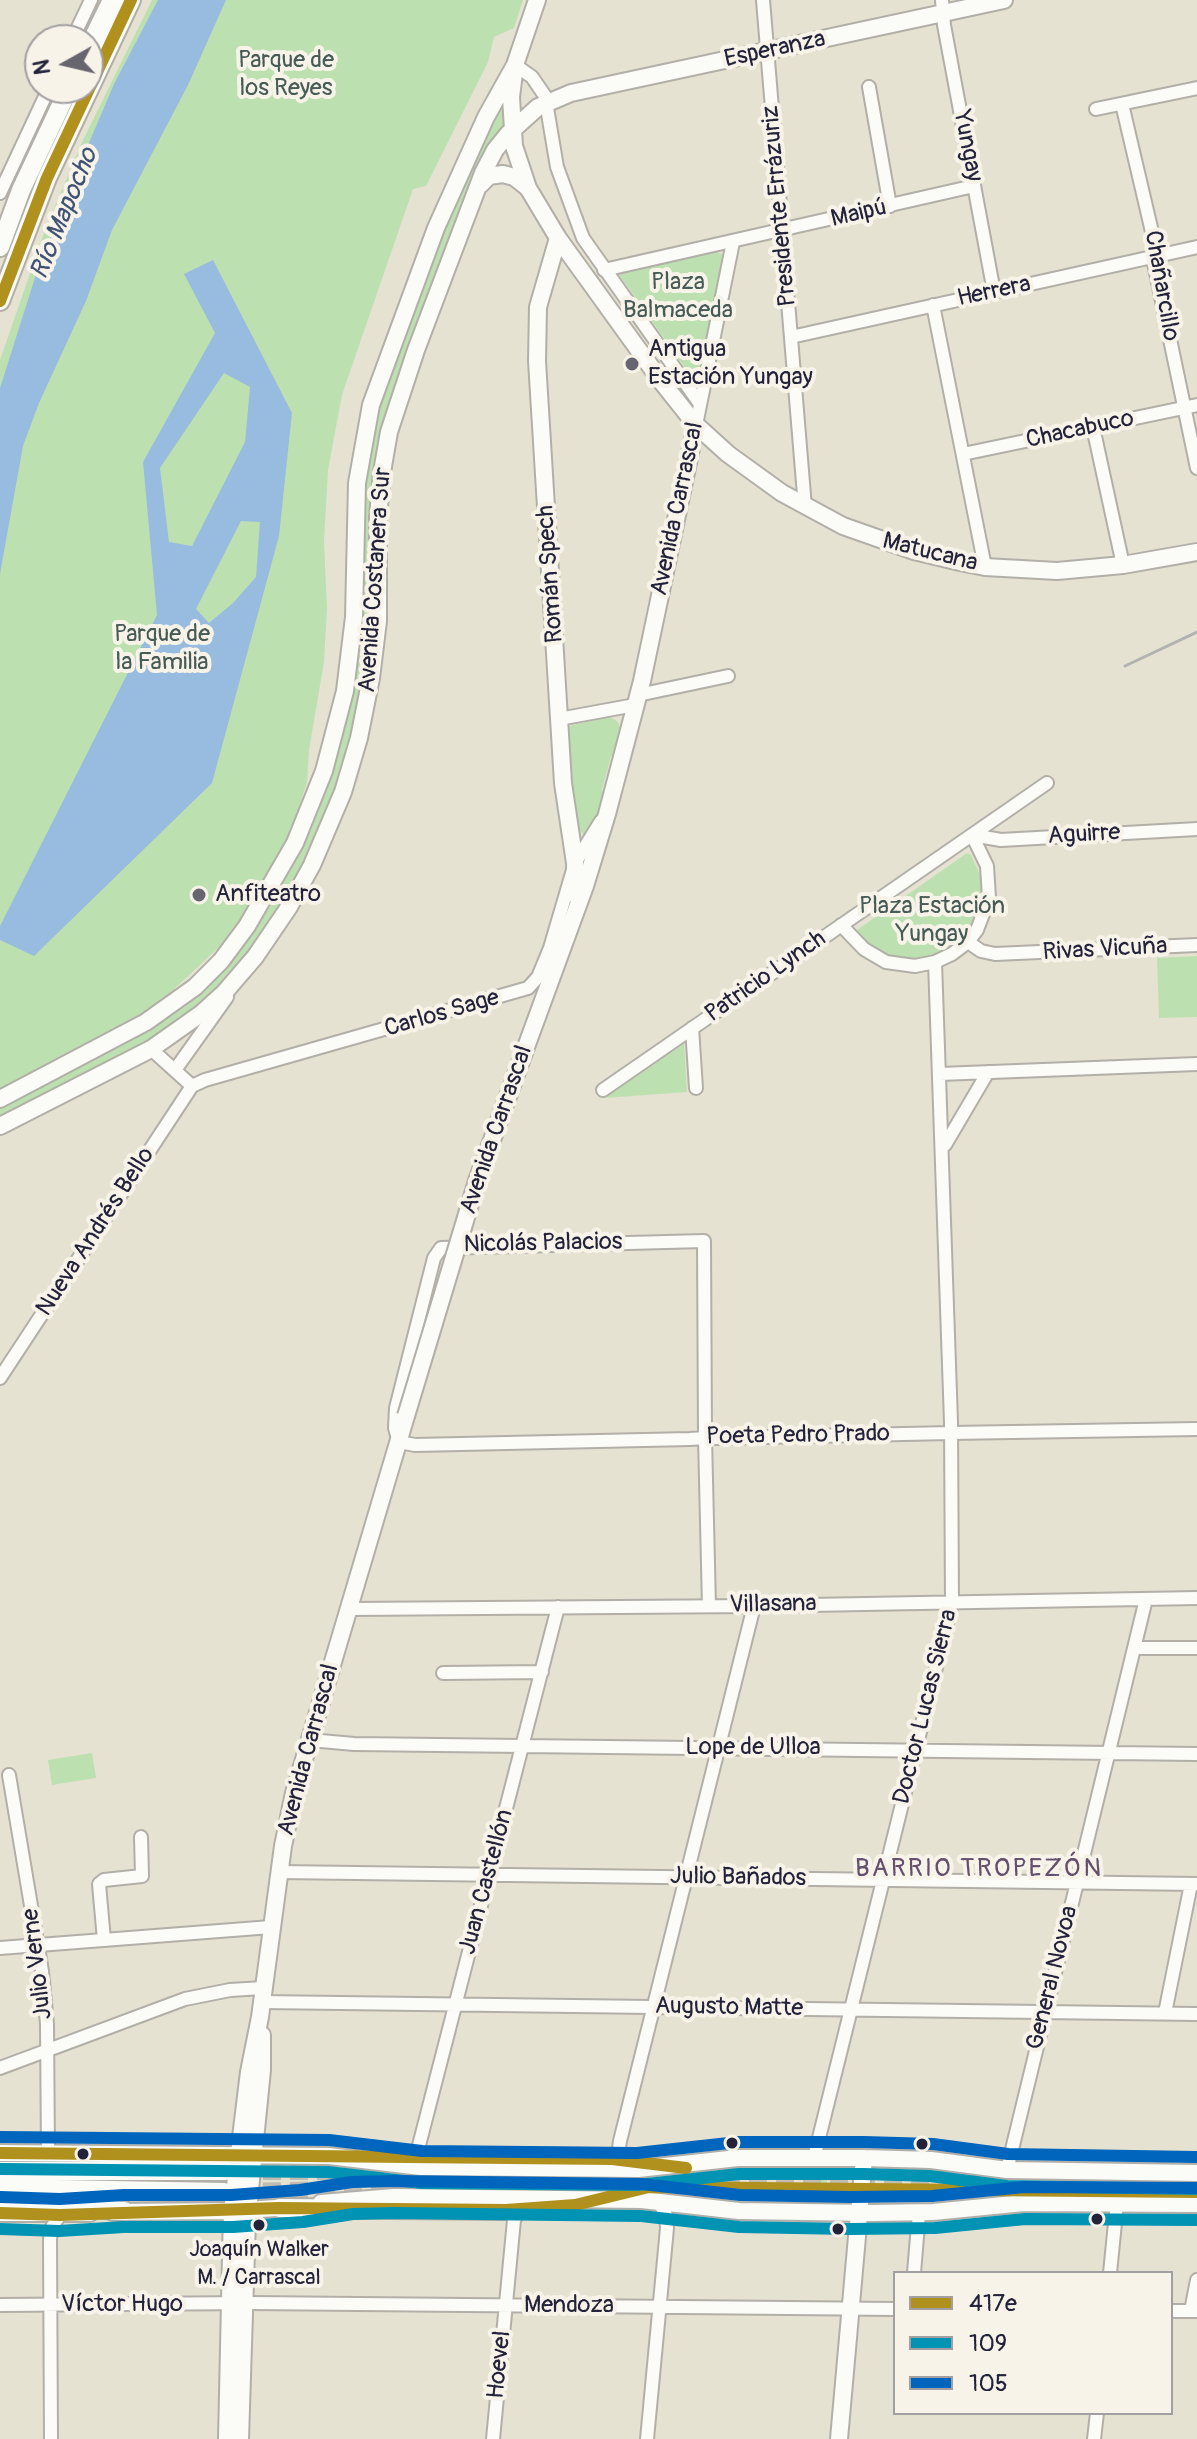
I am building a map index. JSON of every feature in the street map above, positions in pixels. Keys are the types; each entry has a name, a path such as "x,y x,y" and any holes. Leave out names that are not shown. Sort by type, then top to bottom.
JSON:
{"highway":[{"path":"100,24 112,0"},
{"path":"0,301 47,178 131,0"},
{"path":"0,247 21,190 61,104"},
{"path":"418,2148 598,2158"},
{"path":"0,2171 226,2171"},
{"path":"0,2188 224,2192"},
{"path":"0,2198 124,2211"},
{"path":"279,2208 506,2210"}],"main road":[{"path":"515,65 537,0"},
{"name":"Esperanza","path":"546,102 571,93 768,51 943,7 1004,0"},
{"name":"Matucana","path":"515,65 511,97 512,130 528,188 558,238 696,425 736,460 805,507 867,536 936,557 985,567 1057,571 1123,565 1197,552"},
{"name":"Avenida Costanera Sur","path":"0,1099 146,1022 195,987 221,961 247,926 295,843 324,771 345,691 354,617 357,483 371,405 389,351 457,180 490,108 515,65"},
{"name":"Avenida Costanera Sur","path":"0,1126 151,1049 202,1013 242,973 278,924 312,865 352,762 365,711 375,651 378,517 389,432 416,350 478,186 495,150 512,130 546,102"},
{"path":"478,186 489,176 498,174 514,177 528,188"},
{"name":"Román Spech","path":"558,238 541,294 537,338 563,783 570,835 584,856"},
{"name":"Avenida Carrascal","path":"227,2439 249,2072 291,1807 477,1181 575,911 584,856 607,814 637,700 696,425"},
{"path":"329,2156 418,2148"},
{"path":"0,2153 329,2156 421,2167 616,2169 723,2159 864,2158 931,2160 1007,2170 1197,2173"},
{"path":"839,2439 864,2158"},
{"path":"0,2213 60,2215 240,2210 366,2198 658,2201 739,2211 860,2213 919,2213 1005,2204 1197,2204"},
{"name":"Avenida Carrascal","path":"236,2304 240,2439"}],"street":[{"path":"80,24 91,0"},
{"name":"Presidente Errázuriz","path":"763,0 805,507"},
{"name":"Yungay","path":"943,7 994,292"},
{"path":"515,65 536,82 546,102 563,187 583,238 700,404"},
{"path":"869,87 890,206"},
{"path":"1096,109 1197,88"},
{"path":"0,193 42,104"},
{"name":"Chañarcillo","path":"1122,104 1156,249 1154,263 1191,407 1197,468"},
{"name":"Maipú","path":"604,270 974,186"},
{"name":"Avenida Carrascal","path":"696,425 733,242"},
{"name":"Herrera","path":"791,337 1197,247"},
{"path":"933,305 985,567"},
{"name":"Chacabuco","path":"963,454 1191,407"},
{"path":"1093,427 1123,565"},
{"path":"559,719 728,676"},
{"name":"Patricio Lynch","path":"603,1090 1047,783"},
{"name":"Aguirre","path":"972,835 1001,840 1197,829"},
{"path":"841,925 864,949 886,962 915,966 952,954 968,942 985,915 990,890 987,866 972,835"},
{"name":"Carlos Sage","path":"192,1086 528,988 538,977 584,856"},
{"name":"Rivas Vicuña","path":"968,942 981,951 995,954 1197,945"},
{"name":"Doctor Lucas Sierra","path":"814,2158 952,1603 951,1433 935,962"},
{"path":"175,1070 242,973"},
{"path":"692,1028 696,1088"},
{"path":"151,1049 192,1086"},
{"path":"940,1074 1197,1064"},
{"path":"943,1149 988,1072"},
{"name":"Nueva Andrés Bello","path":"0,1378 192,1086"},
{"name":"Nicolás Palacios","path":"399,1442 394,1421 396,1408 434,1258 441,1248 704,1241 705,1438"},
{"name":"Poeta Pedro Prado","path":"399,1442 415,1445 1197,1429"},
{"path":"705,1438 709,1606"},
{"name":"Villasana","path":"349,1609 1197,1598"},
{"name":"General Novoa","path":"1007,2170 1146,1599"},
{"path":"616,2169 618,2150 754,1606"},
{"name":"Juan Castellón","path":"418,2148 558,1607"},
{"path":"1134,1648 1197,1648"},
{"path":"443,1673 542,1672"},
{"name":"Lope de Ulloa","path":"310,1740 354,1744 1197,1754"},
{"name":"Julio Verne","path":"9,1775 39,1945 45,1997 48,2154"},
{"path":"104,1940 99,1884 104,1880 142,1876 141,1837"},
{"name":"Julio Bañados","path":"279,1872 1194,1884"},
{"path":"1165,2013 1194,1884"},
{"path":"0,1948 271,1927"},
{"name":"Augusto Matte","path":"0,2068 185,1999 230,1990 262,2003 1197,2014"},
{"path":"418,2148 618,2150"},
{"name":"Hoevel","path":"493,2439 514,2220 526,2199"},
{"path":"647,2439 667,2221 658,2201"},
{"path":"1110,2271 1117,2203"},
{"path":"914,2271 919,2213"},
{"path":"51,2439 50,2233 60,2215"},
{"path":"1173,2311 1194,2311 1197,2280"},
{"name":"Mendoza","path":"236,2304 893,2309"},
{"name":"Víctor Hugo","path":"0,2305 236,2304"},
{"path":"1094,2439 1097,2415"}],"green space":[{"name":"Parque de la Familia","path":"152,0 523,0 514,28 494,37 488,62 426,186 413,189 342,395 328,470 324,541 327,608 324,662 309,750 307,782 289,840 235,932 152,1010 130,1025 0,1090 0,360 45,230 83,140 101,104 104,104 104,97"},
{"path":"504,102 507,126 399,384 375,540 367,690 328,828 254,954 190,1019 0,1122 0,1107 126,1043 185,1007 206,990 243,947 278,894 312,828 335,765 352,694 367,449 376,412 391,364 458,194 499,104"},
{"name":"Plaza Balmaceda","path":"716,252 722,254 724,259 697,385 618,273"},
{"path":"610,717 617,721 622,731 618,752 611,756 602,790 606,796 587,835 584,835 574,824 566,730 572,725"},
{"name":"Plaza Estación Yungay","path":"967,853 971,855 980,875 982,902 974,925 956,947 928,960 896,960 876,952 856,934 857,930"},
{"path":"1197,956 1197,1017 1159,1018 1157,958"},
{"path":"684,1044 687,1092 605,1098"},
{"path":"92,1753 96,1778 52,1785 48,1760"},
{"path":"803,2163 827,2164 827,2194 839,2195 839,2207 803,2206"}],"water":[{"name":"Río Mapocho","path":"158,0 226,0 188,85 112,230 86,301 39,403 23,446 0,574 0,388 39,265 66,197 114,84"},
{"path":"213,260 292,413 279,536 212,783 34,956 0,940 0,926 157,615 143,462 215,333 184,274","holes":["224,373 250,387 245,442 192,546 169,542 160,468","241,521 260,522 256,577 233,603 209,623 196,609"]}],"tunnel":[{"path":"1156,2167 1197,2163"},
{"path":"696,2168 986,2173"},
{"path":"236,2171 414,2171"},
{"path":"236,2192 545,2186 1197,2192"},
{"path":"506,2210 579,2204"}],"railway":[{"path":"1125,666 1197,632"}],"transit line":[{"name":"417e","path":"0,301 47,178 131,0"},
{"name":"105","path":"0,2137 329,2140 422,2151 637,2153 738,2142 864,2142 933,2144 1008,2154 1197,2157"},
{"name":"417e","path":"0,2153 612,2159 686,2168"},
{"name":"109","path":"0,2169 328,2172 421,2183 638,2185 739,2174 864,2174 930,2176 1007,2186 1197,2189"},
{"name":"105","path":"1,2197 60,2199 124,2195 231,2195 352,2182 394,2181 642,2184 740,2195 850,2197 932,2196 1024,2187 1197,2188"},
{"name":"417e","path":"0,2213 60,2215 279,2208 506,2210 575,2205 649,2187 1197,2192"},
{"name":"109","path":"0,2229 59,2231 124,2227 233,2227 303,2222 353,2214 394,2213 641,2216 739,2227 850,2229 935,2228 1025,2219 1197,2220"}],"place":[{"name":"Antigua Estación Yungay","path":"632,364"},
{"name":"Anfiteatro","path":"199,895"},
{"name":"Joaquín Walker M. / Carrascal","path":"259,2225"}],"district":[{"name":"BARRIO TROPEZÓN","path":"979,1869"}],"park label":[{"name":"Parque de los Reyes","path":"286,75"}]}
